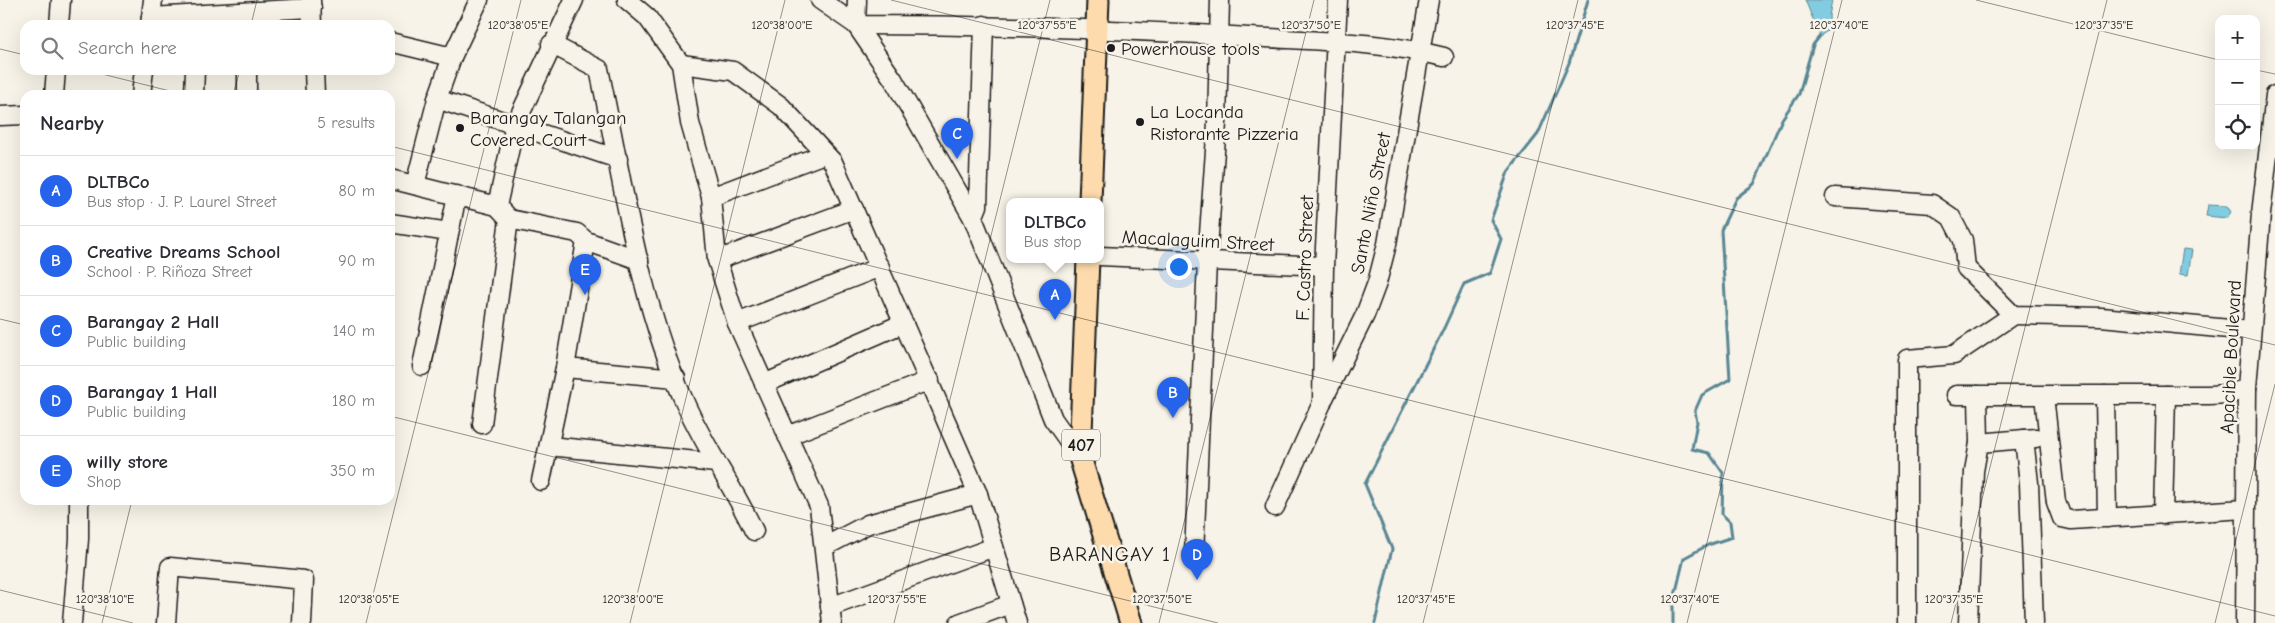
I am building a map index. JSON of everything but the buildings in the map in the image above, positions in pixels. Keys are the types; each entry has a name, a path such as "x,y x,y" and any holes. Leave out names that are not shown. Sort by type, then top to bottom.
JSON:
{"main road":[{"path":"1090,198 1098,0"},
{"name":"407","path":"1088,263 1080,457 1131,623"}],"street":[{"path":"59,20 61,0"},
{"path":"415,185 438,99 452,57 479,0"},
{"path":"482,424 503,212 515,125 574,0"},
{"path":"627,0 647,17 681,64 690,124 711,197 717,260 737,323 819,506 831,615 994,547"},
{"path":"820,0 856,25 893,79 973,218 1053,419 1080,457"},
{"path":"856,25 857,0"},
{"path":"1194,554 1207,262 1217,123 1220,0"},
{"name":"F. Castro Street","path":"1275,507 1322,403 1324,266 1338,0"},
{"name":"Santo Niño Street","path":"1322,403 1365,315 1377,283 1387,244 1429,0"},
{"path":"151,14 197,13 246,18 312,11"},
{"path":"856,25 984,25 1218,35 1420,50 1444,57"},
{"path":"973,218 978,206 984,25"},
{"path":"395,43 452,57"},
{"path":"552,44 599,69 647,299 686,404 754,531"},
{"path":"681,64 733,71 781,106 832,162 930,380 978,494 1017,623"},
{"path":"54,90 56,75"},
{"path":"142,90 143,75"},
{"path":"194,90 195,75"},
{"path":"247,75 247,90"},
{"path":"314,75 315,90"},
{"name":"Apacible Boulevard","path":"2244,623 2247,388 2261,214 2275,95"},
{"path":"438,99 618,160"},
{"path":"0,116 20,115"},
{"path":"711,197 824,154"},
{"path":"395,181 457,195 503,212 577,233 586,241 639,260"},
{"path":"422,366 457,195"},
{"path":"1835,197 1932,204 1951,217 1963,240 1966,268 2013,315"},
{"path":"717,260 854,210"},
{"path":"395,224 450,232"},
{"path":"542,481 565,368 586,241"},
{"name":"Macalaguim Street","path":"1104,256 1324,266"},
{"path":"737,323 880,267"},
{"path":"1907,623 1907,359 1954,355 2013,315 2101,317 2251,331"},
{"path":"764,384 904,324"},
{"path":"565,368 676,378"},
{"path":"787,436 930,380"},
{"path":"1956,395 2105,396 2230,394 2247,388"},
{"path":"1968,623 1974,471 1979,443 1978,395"},
{"path":"2164,515 2166,395"},
{"path":"2044,396 2056,502 2062,518 2071,520 2245,509"},
{"path":"2105,396 2107,518"},
{"path":"1979,443 2024,440 2048,435"},
{"path":"2024,440 2029,483 2034,623"},
{"path":"549,446 716,463"},
{"path":"824,547 868,524 978,494"},
{"path":"72,623 79,539 79,505"},
{"path":"166,623 170,567 304,580 302,623"},
{"path":"959,623 1011,604"}],"water":[{"path":"1805,0 1832,0 1829,16 1830,29 1820,36"},
{"path":"2208,205 2227,206 2231,212 2227,218 2206,216"},
{"path":"2183,249 2192,250 2188,275 2179,274"}],"waterway":[{"path":"1375,623 1392,549 1365,484 1444,328 1464,284 1490,273 1501,239 1491,220 1508,172 1538,134 1569,63 1588,0"},
{"path":"1673,623 1673,604 1684,558 1708,545 1732,537 1730,522 1722,514 1723,473 1709,453 1692,449 1697,422 1695,411 1702,395 1730,379 1721,230 1736,198 1754,184 1782,119 1799,94 1813,45 1820,36"}],"place":[{"name":"Powerhouse tools","path":"1111,48"},
{"name":"La Locanda Ristorante Pizzeria","path":"1140,122"},
{"name":"Barangay Talangan Covered Court","path":"460,128"},
{"name":"Barangay 2 Hall","path":"957,159"},
{"name":"willy store","path":"585,295"},
{"name":"DLTBCo","path":"1055,320"},
{"name":"Creative Dreams School","path":"1173,418"},
{"name":"Barangay 1 Hall","path":"1197,580"}],"district":[{"name":"BARANGAY 1","path":"1110,554"}]}
